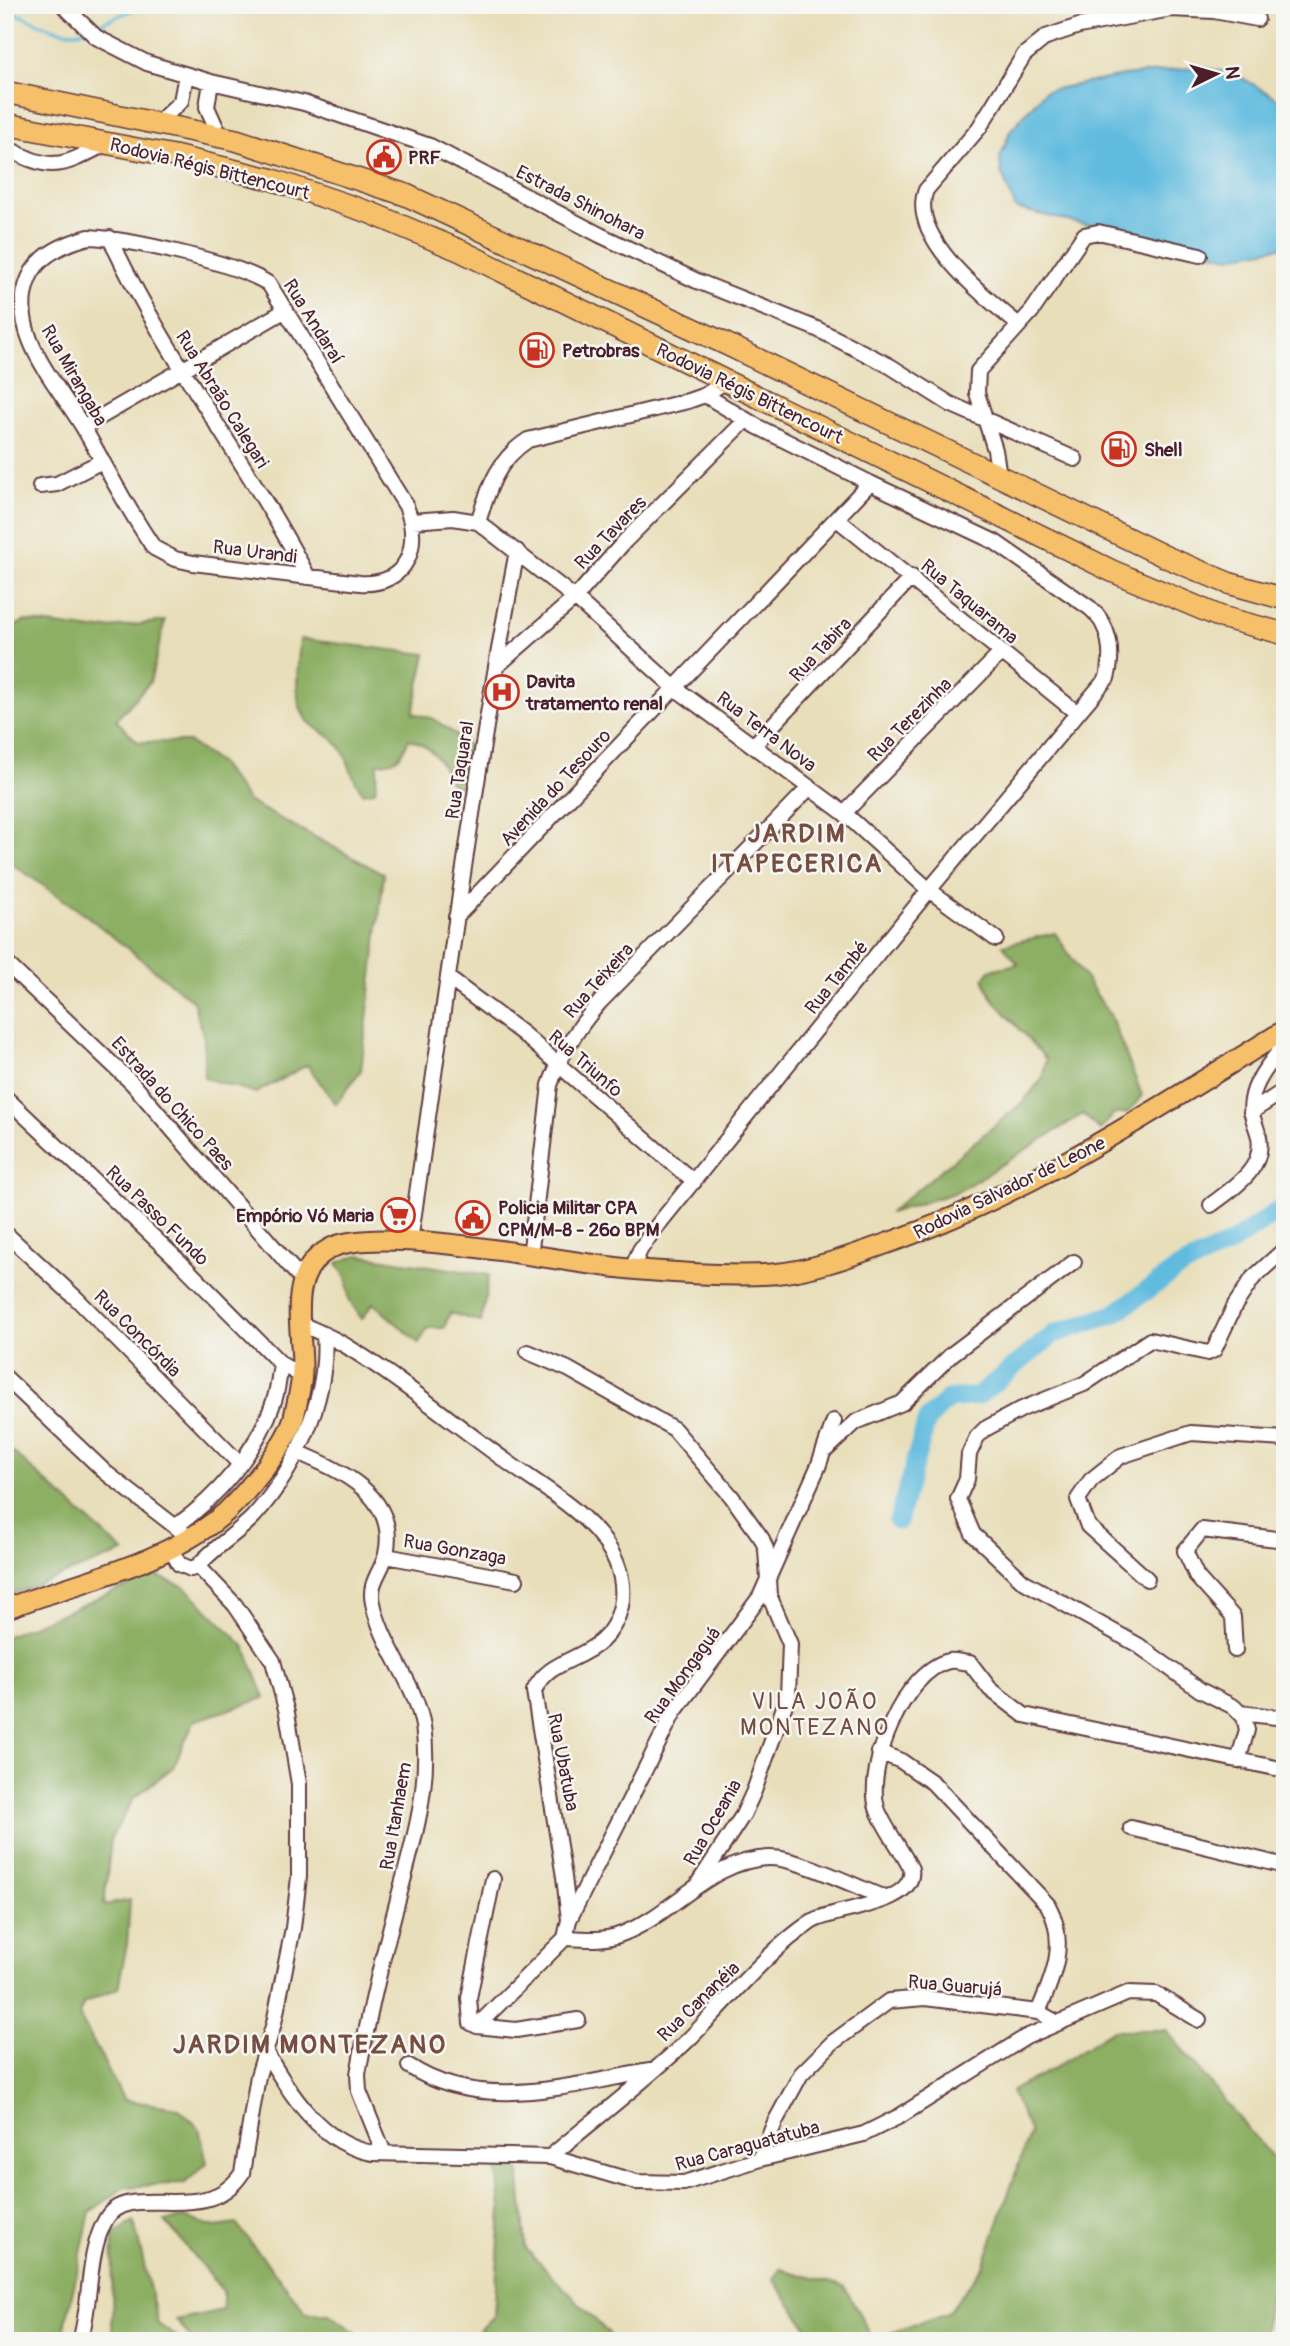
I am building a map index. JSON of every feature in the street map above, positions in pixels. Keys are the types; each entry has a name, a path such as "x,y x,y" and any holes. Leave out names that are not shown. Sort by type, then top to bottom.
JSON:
{"highway":[{"name":"Rodovia Régis Bittencourt","path":"5,92 220,136 345,173 406,195 1166,557 1228,583 1285,599"},
{"name":"Rodovia Régis Bittencourt","path":"5,124 108,143 270,179 371,213 461,251 1112,571 1248,627 1285,634"},
{"path":"1248,627 1285,643"}],"main road":[{"name":"Rodovia Salvador de Leone","path":"302,1280 313,1261 329,1249 351,1240 410,1241 632,1269 772,1274 803,1269 926,1230 1025,1183 1107,1140 1285,1030"},
{"path":"5,1609 180,1539 225,1513 257,1478 292,1422 302,1376 299,1323 302,1280"}],"street":[{"name":"Estrada Shinohara","path":"63,5 86,28 129,56 211,82 304,103 430,146 622,246 697,281 817,329 890,366 950,404 986,417 1075,459"},
{"path":"1019,326 995,306 938,246 925,223 921,201 926,190 979,128 1024,55 1035,43 1058,31 1143,13 1190,9 1257,19"},
{"path":"158,123 181,101 186,75"},
{"path":"211,82 207,107 220,136"},
{"path":"5,147 25,158 66,164 108,143"},
{"path":"999,476 986,417 977,393 978,371 1019,326 1084,235 1090,232 1200,255"},
{"name":"Rua Mirangaba","path":"102,461 26,330 22,299 31,273 39,262 55,250 71,241 89,237 110,238"},
{"name":"Rua Andaraí","path":"110,238 257,276 269,284 412,521"},
{"name":"Rua Abraão Calegari","path":"110,238 129,279 308,577"},
{"path":"83,427 286,310"},
{"path":"478,522 490,483 501,463 512,450 528,440 638,415 705,395 726,381"},
{"name":"Rua També","path":"632,1269 640,1250 694,1182 929,890 1107,678 1111,650 1096,613 986,536 870,483 746,420 705,395"},
{"name":"Rua Tavares","path":"497,666 575,598 625,541 746,420"},
{"path":"40,486 57,484 102,461"},
{"name":"Rua Urandi","path":"102,461 144,533 163,555 193,563 377,584 402,568 414,541 412,521"},
{"name":"Avenida do Tesouro","path":"456,917 870,483"},
{"path":"412,521 453,518 478,522 517,551"},
{"name":"Rua Taquarama","path":"837,519 1077,713"},
{"name":"Rua Terra Nova","path":"517,551 575,598 675,688 844,813 929,890 996,939"},
{"name":"Rua Taquaral","path":"410,1241 480,750 517,551"},
{"name":"Rua Tabira","path":"754,745 912,578"},
{"name":"Rua Terezinha","path":"844,813 1001,653"},
{"name":"Rua Teixeira","path":"530,1256 546,1107 558,1064 577,1030 600,1002 809,788"},
{"name":"Estrada do Chico Paes","path":"5,962 133,1084 302,1280"},
{"name":"Rua Triunfo","path":"448,978 483,1002 558,1064 694,1182"},
{"path":"1211,1205 1254,1167 1260,1139 1251,1112 1255,1089 1285,1044"},
{"path":"1251,1112 1285,1090"},
{"name":"Rua Passo Fundo","path":"5,1097 180,1262 281,1364 302,1376"},
{"name":"Rua Concórdia","path":"5,1233 77,1298 239,1463"},
{"path":"1285,1249 1253,1278 1234,1305 1214,1350 1208,1353 1150,1340 1084,1384 1022,1409 985,1429 977,1437 969,1454 967,1479 958,1499 973,1534 1023,1581 1138,1645 1200,1689 1240,1713 1285,1718"},
{"name":"Rua Mongaguá","path":"824,1452 856,1422 902,1403 951,1354 1074,1262"},
{"name":"Rua Ubatuba","path":"299,1323 379,1366 571,1510 599,1535 617,1563 623,1588 622,1602 611,1631 590,1651 545,1675 537,1684 533,1698 561,1851 569,1920 565,1938"},
{"path":"194,1567 265,1503 297,1452 320,1384 325,1354 324,1335"},
{"name":"Rua Oceania","path":"528,1352 568,1369 674,1429 762,1539 769,1560 769,1595 790,1644 788,1696 743,1815 699,1882"},
{"path":"80,2341 97,2246 107,2216 117,2207 142,2202 208,2200 233,2187 242,2174 265,2051 274,2023 295,1915 300,1839 298,1773 287,1713 273,1661 235,1605 194,1567 179,1564 180,1539 239,1463 274,1401 281,1364"},
{"path":"5,1377 180,1539"},
{"name":"Rua Mongaguá","path":"569,1920 674,1712 740,1627 767,1581 824,1452 834,1421"},
{"path":"1147,1579 1088,1525 1078,1499 1091,1480 1121,1456 1191,1433 1285,1439"},
{"name":"Rua Itanhaem","path":"297,1452 343,1474 370,1493 384,1518 386,1556 372,1583 372,1602 381,1628 412,1687 422,1724 425,1755 410,1853 358,2074 359,2091 384,2153"},
{"path":"1235,1650 1233,1617 1197,1577 1185,1550 1202,1530 1285,1540"},
{"name":"Rua Gonzaga","path":"386,1556 516,1580"},
{"path":"477,2026 565,1938 595,1939 619,1935 680,1901 699,1882 752,1861 783,1859 885,1898 904,1888 912,1874 878,1810 875,1773 879,1752 898,1711 926,1675 948,1661 970,1663 990,1689 1024,1715 1285,1770"},
{"path":"1238,1761 1247,1730 1240,1713"},
{"path":"879,1752 901,1761 933,1783 1048,1905 1056,1920 1058,1953 1038,2012"},
{"path":"1131,1828 1285,1866"},
{"path":"494,1879 469,1998 469,2018 477,2026 516,2030 578,2020"},
{"name":"Rua Cananéia","path":"550,2157 651,2071 812,1921 885,1898"},
{"name":"Rua Caraguatatuba","path":"265,2051 284,2084 314,2121 355,2149 384,2153 550,2157 626,2180 671,2185 715,2176 760,2159 839,2141 887,2124 1056,2022 1128,1993 1143,1992 1169,2001 1199,2020"},
{"name":"Rua Guarujá","path":"760,2159 775,2122 801,2074 832,2043 889,2001 925,1998 1038,2012 1056,2022"},
{"path":"409,2066 432,2079 467,2090 499,2093 545,2090 651,2071"}],"green space":[{"path":"25,621 94,630 165,621 150,682 116,720 138,742 189,742 220,764 249,802 384,874 361,1070 336,1104 307,1065 256,1093 204,1078 204,1038 193,1001 87,916 5,859 5,631"},
{"path":"300,639 426,654 413,713 434,719 467,743 466,776 462,786 452,786 436,756 425,746 409,739 398,757 390,762 378,763 375,791 363,793 339,745 309,722 299,705 297,683"},
{"path":"1055,933 1110,1015 1142,1095 1128,1113 1114,1114 1100,1130 1083,1114 957,1192 889,1213 1023,1102 1042,1079 1046,1059 993,999 983,979 990,970 1018,964 1003,945"},
{"path":"358,1255 489,1275 481,1322 450,1313 444,1328 428,1328 419,1343 373,1303 362,1319 349,1300 347,1279 337,1263"},
{"path":"5,1445 124,1552 5,1597"},
{"path":"154,1575 185,1587 245,1647 265,1698 194,1721 173,1767 134,1798 111,1838 104,1905 130,1900 127,1944 118,1988 84,2003 79,2015 124,2100 178,2108 199,2128 207,2163 185,2183 125,2187 90,2212 62,2341 5,2341 5,1637"},
{"path":"1113,2030 1166,2030 1282,2170 1285,2177 1285,2279 1269,2296 1265,2330 1260,2341 817,2341 773,2279 780,2269 844,2286 873,2339 948,2313 983,2266 1030,2132 1011,2091 1053,2069"},
{"path":"497,2165 519,2167 526,2249 616,2341 433,2341 475,2335 494,2316 501,2210"},
{"path":"185,2218 216,2227 236,2224 307,2313 329,2314 368,2341 193,2341 176,2320 223,2310 222,2290 165,2221"},
{"path":"134,2222 158,2324 183,2341 112,2341 113,2234"}],"water":[{"path":"1200,67 1237,75 1285,103 1285,246 1230,257 1016,209 1001,172 1000,158 1010,131 1045,91 1123,76"}],"waterway":[{"path":"7,5 10,11 57,30 85,30"},
{"path":"92,27 145,5"},
{"path":"898,1521 927,1420 948,1399 978,1396 1054,1334 1114,1314 1177,1269 1231,1243 1285,1206"}],"place":[{"name":"PRF","path":"384,157"},
{"name":"Petrobras","path":"537,350"},
{"name":"Shell","path":"1119,449"},
{"name":"Davita tratamento renal","path":"502,692"},
{"name":"Empório Vó Maria","path":"398,1215"},
{"name":"Policia Militar CPA CPM/M-8 - 26º BPM","path":"473,1218"}],"district":[{"name":"JARDIM ITAPECERICA","path":"797,848"},
{"name":"VILA JOÃO MONTEZANO","path":"815,1714"},
{"name":"JARDIM MONTEZANO","path":"310,2044"}]}
